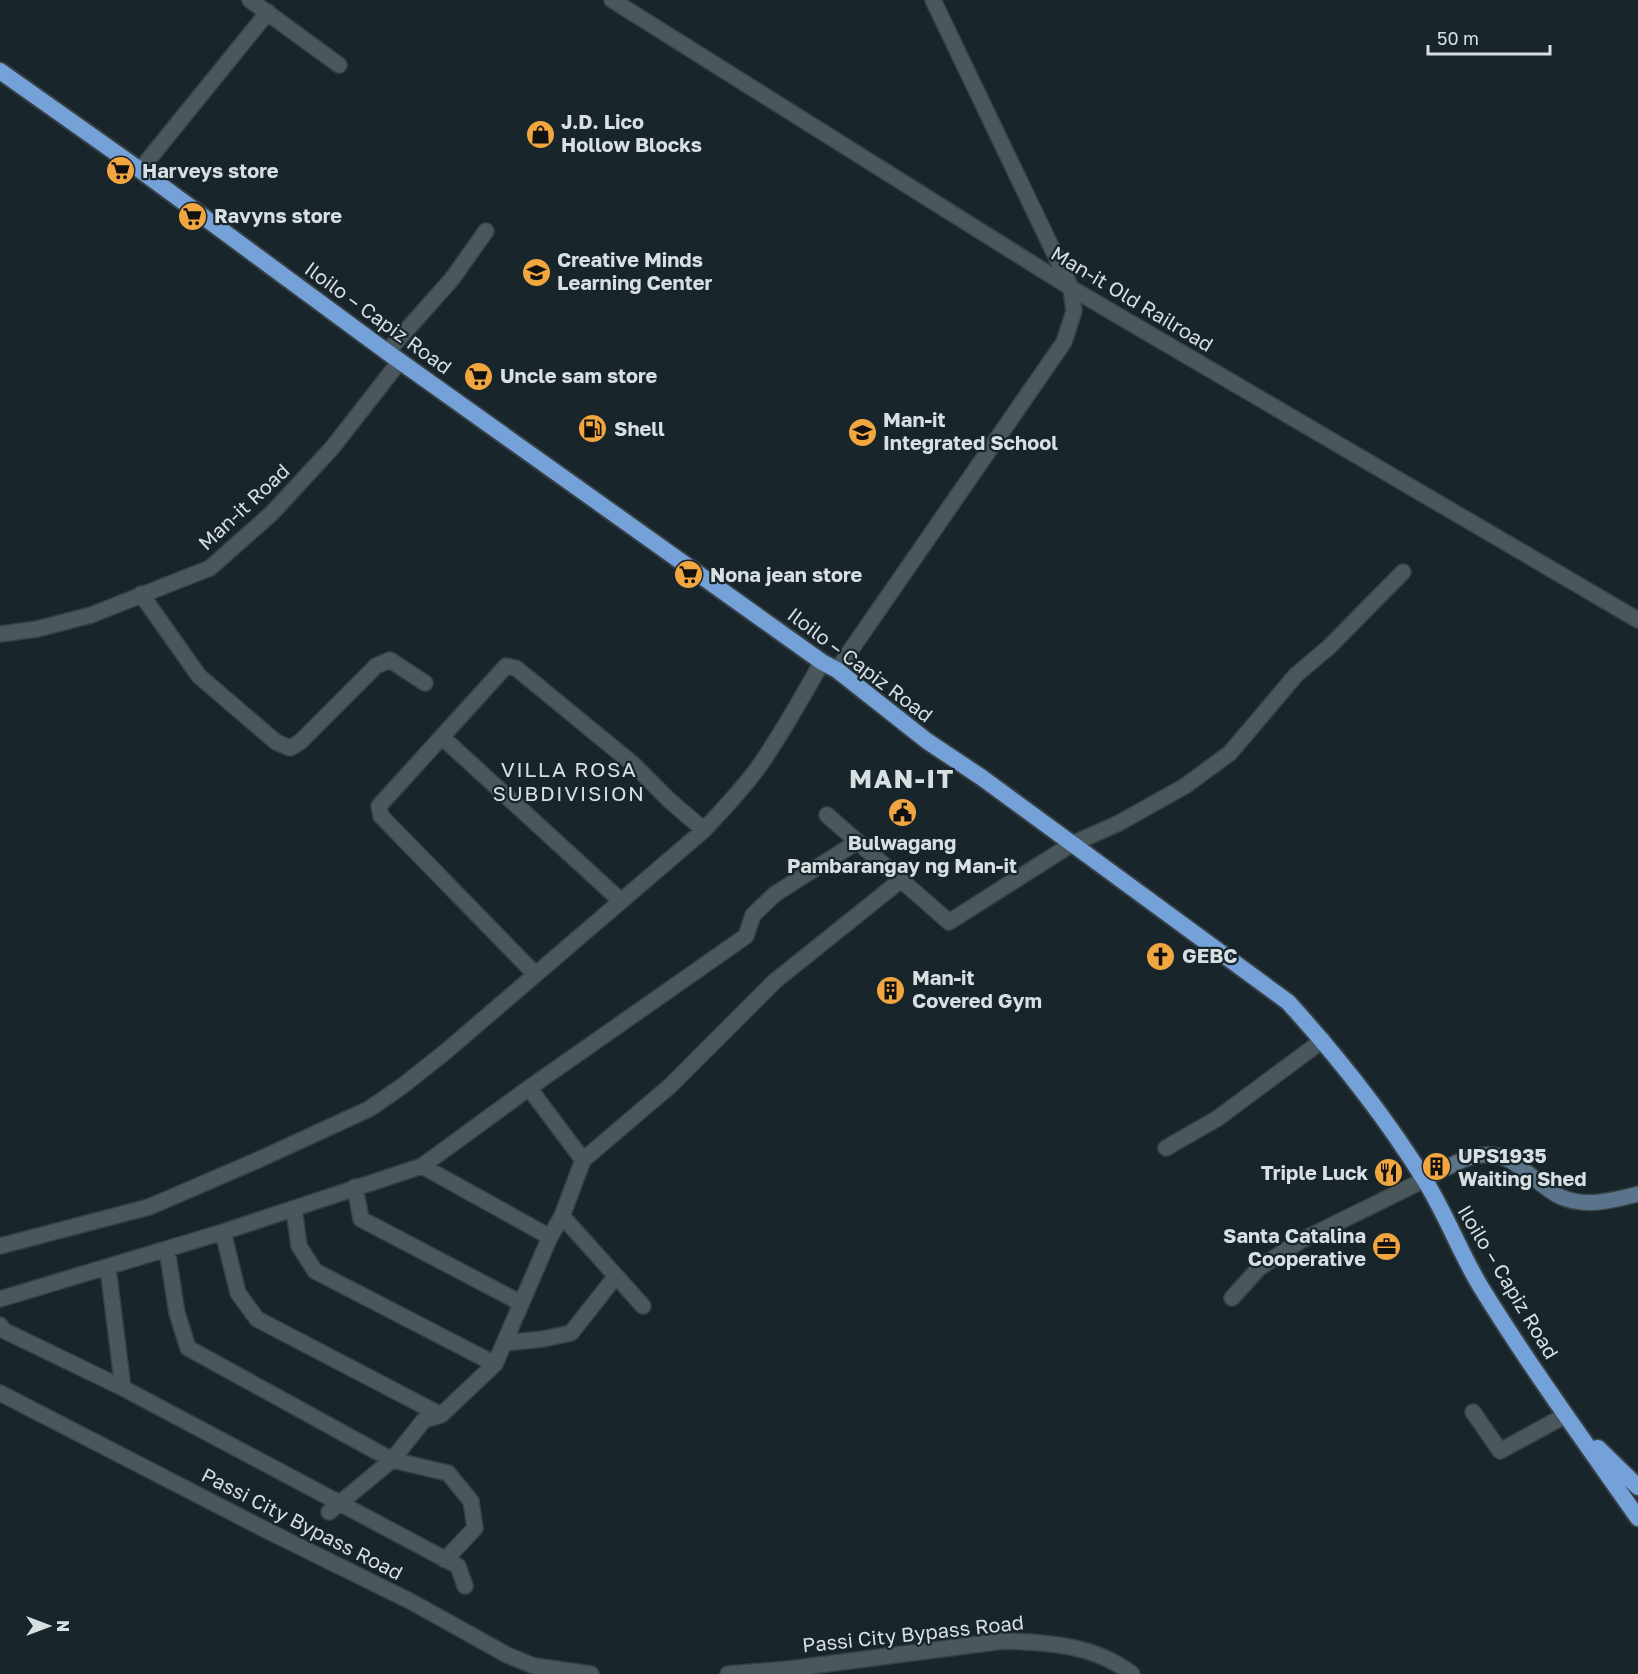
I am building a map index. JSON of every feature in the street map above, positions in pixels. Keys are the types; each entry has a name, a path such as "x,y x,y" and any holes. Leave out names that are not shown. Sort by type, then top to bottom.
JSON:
{"highway":[{"name":"Iloilo – Capiz Road","path":"0,71 140,170 394,356 822,662 837,670 927,741 981,777 1288,1002 1323,1040 1368,1098 1424,1180 1478,1282 1566,1415"},
{"path":"1566,1415 1638,1487"},
{"path":"1566,1415 1638,1518"}],"main road":[{"path":"1424,1180 1464,1160 1493,1154 1513,1161 1562,1198 1600,1202 1638,1194"}],"street":[{"path":"250,0 339,65"},
{"name":"Man-it Old Railroad","path":"612,0 1071,288 1638,620"},
{"path":"837,670 1064,342 1074,311 1071,288 933,0"},
{"path":"140,170 268,12"},
{"name":"Man-it Road","path":"0,634 37,629 91,615 210,568 264,520 332,448 394,356 486,231"},
{"path":"827,815 949,922 1072,844 1119,823 1185,786 1230,753 1296,675 1329,647 1403,572"},
{"path":"141,594 199,676 276,742 290,748 300,742 376,666 390,660 425,683"},
{"path":"0,1246 149,1207 332,1127 369,1109 401,1087 444,1053 704,830 733,799 760,764 822,662"},
{"path":"535,974 381,816 379,806 506,666 516,668 633,764 669,800 704,830"},
{"path":"443,738 621,901"},
{"path":"0,1299 167,1250 422,1166 746,936 753,915 775,894 857,842"},
{"path":"334,1508 392,1460 424,1420 441,1415 495,1364 550,1237 562,1216 583,1160 670,1086 775,981 902,880"},
{"path":"1166,1148 1218,1118 1323,1040"},
{"path":"529,1088 583,1160"},
{"path":"422,1166 550,1237"},
{"path":"1232,1298 1259,1268 1300,1241 1424,1180"},
{"path":"355,1187 361,1219 521,1303"},
{"path":"294,1209 299,1246 315,1271 495,1364"},
{"path":"562,1216 643,1306"},
{"path":"223,1232 238,1293 257,1319 441,1415"},
{"path":"167,1250 177,1313 188,1348 392,1460 448,1473 471,1502 475,1528 445,1560"},
{"path":"108,1268 123,1388"},
{"path":"504,1343 543,1339 571,1333 616,1276"},
{"path":"0,1325 3,1330 123,1388 334,1508 458,1566 465,1586"},
{"name":"Passi City Bypass Road","path":"0,1393 257,1526 410,1601 507,1655 534,1666 591,1674"},
{"path":"1473,1412 1500,1451 1566,1415"},
{"name":"Passi City Bypass Road","path":"728,1674 789,1670 1004,1641 1033,1641 1067,1646 1100,1655 1132,1674"}],"place":[{"name":"J.D. Lico Hollow Blocks","path":"540,134"},
{"name":"Harveys store","path":"121,171"},
{"name":"Ravyns store","path":"193,216"},
{"name":"Creative Minds Learning Center","path":"536,272"},
{"name":"Uncle sam store","path":"479,376"},
{"name":"Shell","path":"593,429"},
{"name":"Man-it Integrated School","path":"862,432"},
{"name":"Nona jean store","path":"689,575"},
{"name":"Bulwagang Pambarangay ng Man-it","path":"902,812"},
{"name":"GEBC","path":"1161,956"},
{"name":"Man-it Covered Gym","path":"891,990"},
{"name":"UPS1935 Waiting Shed","path":"1437,1167"},
{"name":"Triple Luck","path":"1389,1173"},
{"name":"Santa Catalina Cooperative","path":"1387,1247"}],"district":[{"name":"MAN-IT","path":"902,779"},
{"name":"VILLA ROSA SUBDIVISION","path":"569,782"}]}
